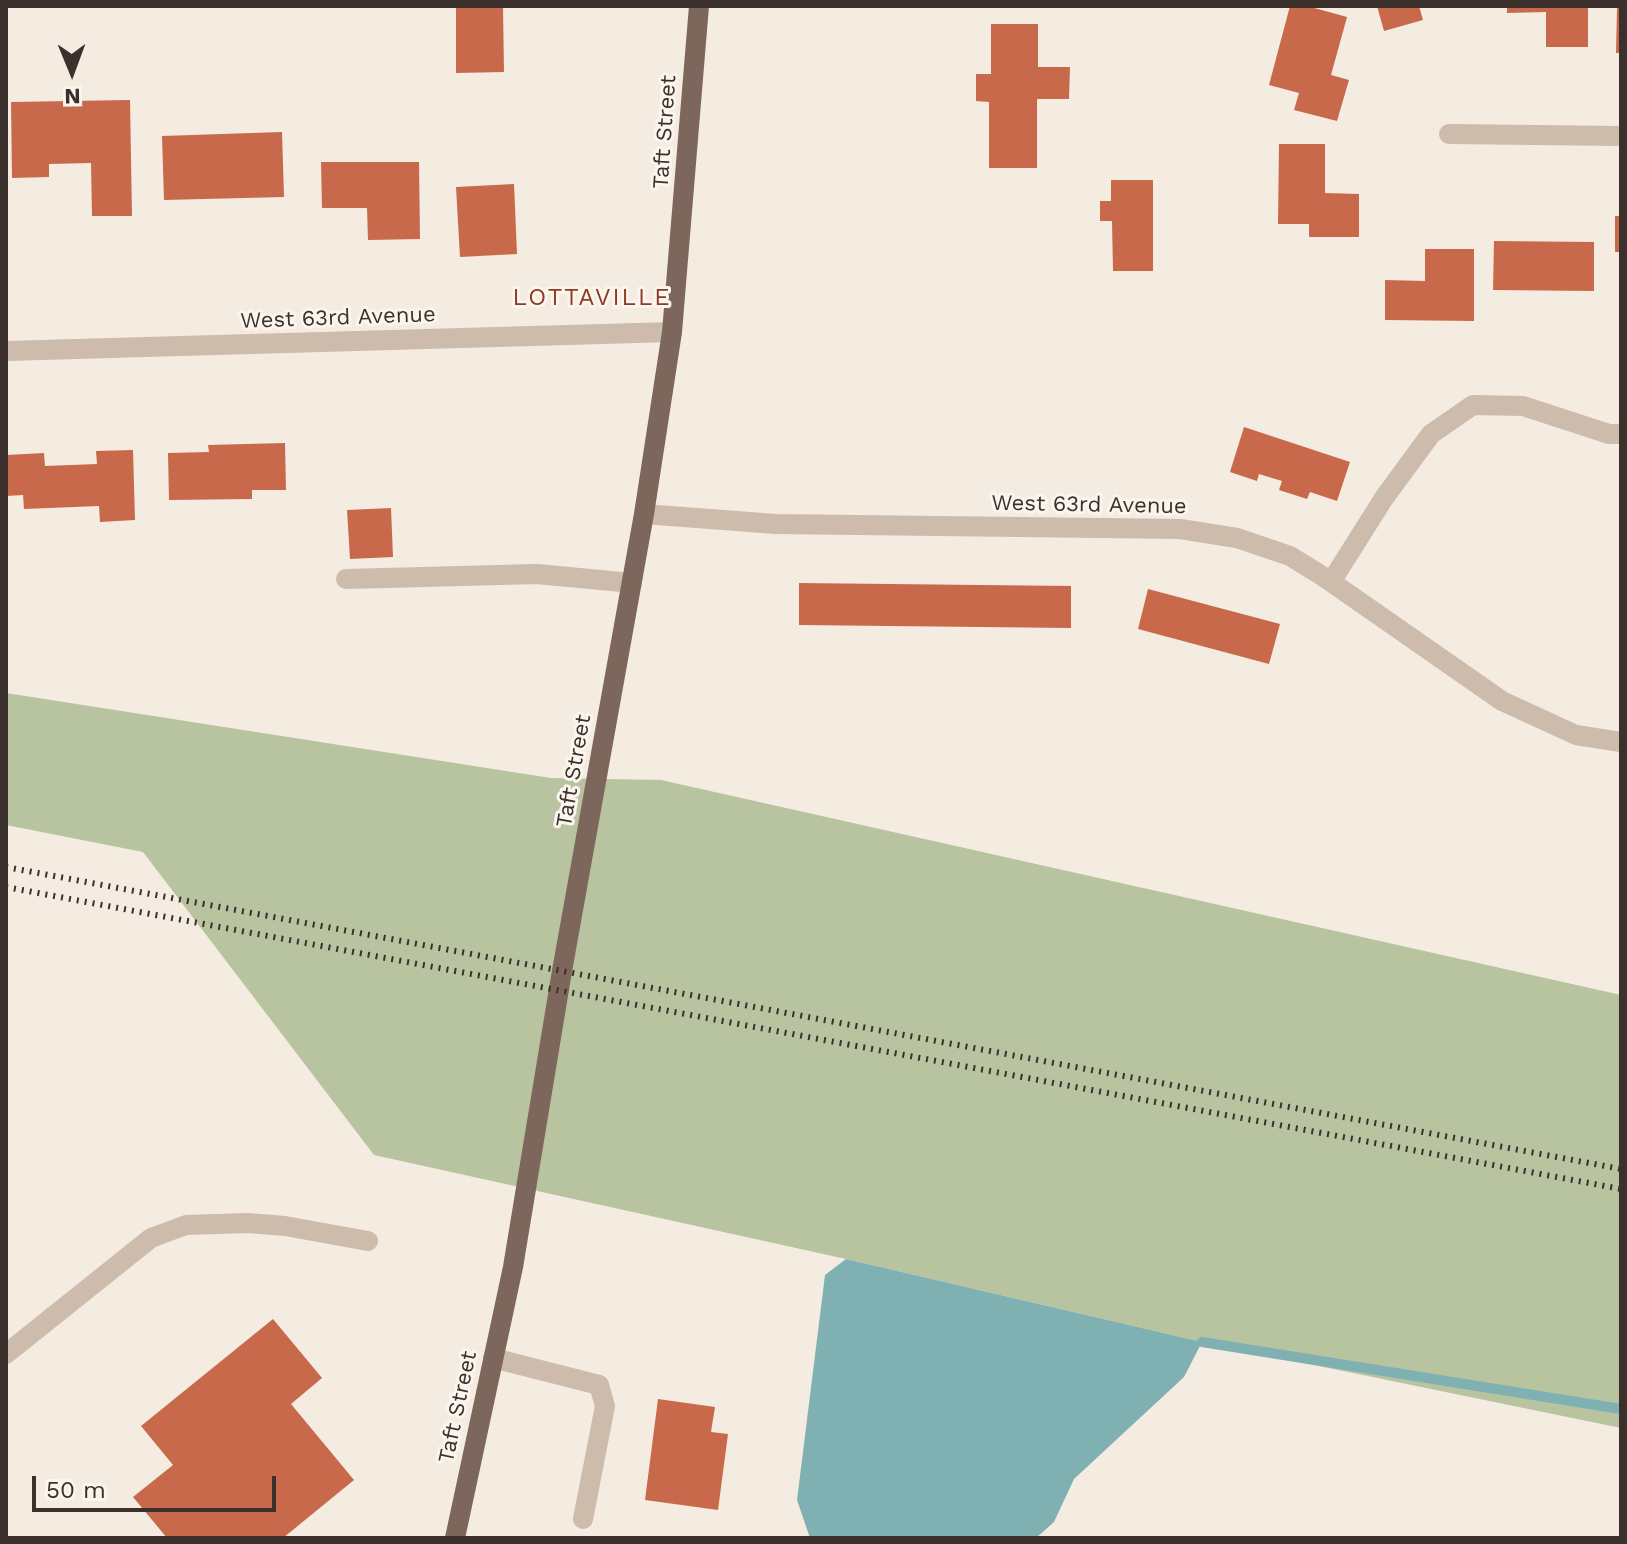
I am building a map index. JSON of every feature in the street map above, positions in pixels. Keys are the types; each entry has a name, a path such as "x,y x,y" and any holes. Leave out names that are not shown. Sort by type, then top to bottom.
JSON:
{"main road":[{"name":"Taft Street","path":"455,1538 513,1267 562,971 644,514 672,332 699,6"}],"street":[{"path":"1449,134 1621,136"},
{"name":"West 63rd Avenue","path":"6,351 672,332"},
{"path":"1331,582 1384,498 1431,434 1473,405 1523,406 1609,434 1621,434"},
{"name":"West 63rd Avenue","path":"644,514 776,524 1180,529 1237,538 1290,556 1502,701 1576,735 1621,742"},
{"path":"346,579 537,574 632,583"},
{"path":"6,1354 151,1238 186,1225 248,1223 285,1226 368,1241"},
{"path":"493,1358 599,1385 605,1406 583,1519"}],"green space":[{"path":"6,693 551,778 661,780 1621,995 1621,1428 1202,1342 846,1259 374,1155 143,852 6,825"}],"water":[{"path":"846,1259 1202,1342 1184,1377 1074,1479 1054,1522 1036,1538 810,1538 797,1500 825,1275"}],"building":[{"path":"456,6 503,6 504,72 456,73"},
{"path":"1290,6 1307,6 1347,17 1331,75 1349,80 1337,121 1294,110 1299,93 1269,85"},
{"path":"1377,6 1419,6 1423,20 1384,31"},
{"path":"1507,6 1588,6 1588,47 1546,47 1546,12 1507,13"},
{"path":"1617,8 1621,8 1621,53 1616,53"},
{"path":"991,24 1038,24 1038,67 1070,67 1069,99 1037,99 1037,168 989,168 989,102 976,101 976,74 991,74"},
{"path":"130,100 132,216 92,216 91,163 49,164 49,177 12,178 11,102"},
{"path":"282,132 284,197 164,200 162,136"},
{"path":"1279,144 1325,144 1325,193 1359,194 1359,237 1309,237 1309,224 1278,224"},
{"path":"321,162 419,162 420,239 368,240 367,208 322,208"},
{"path":"1111,180 1153,180 1153,271 1113,271 1112,221 1100,221 1100,201 1111,201"},
{"path":"514,184 517,254 460,257 456,187"},
{"path":"1615,216 1621,216 1621,252 1615,252"},
{"path":"1494,241 1594,242 1594,291 1493,290"},
{"path":"1425,249 1474,249 1474,321 1385,320 1385,280 1425,281"},
{"path":"1244,427 1350,462 1337,501 1310,492 1307,499 1279,490 1282,481 1259,474 1257,481 1230,472"},
{"path":"285,443 286,490 252,490 252,499 169,500 168,453 209,452 208,445"},
{"path":"133,450 135,520 100,522 99,506 24,509 23,495 6,496 6,455 44,453 45,466 97,464 96,451"},
{"path":"391,508 393,557 350,559 347,510"},
{"path":"799,583 1071,586 1071,628 799,625"},
{"path":"1148,589 1280,624 1269,664 1138,629"},
{"path":"273,1319 322,1378 291,1404 354,1480 283,1538 167,1538 133,1497 173,1465 141,1426"},
{"path":"658,1399 715,1407 711,1432 728,1434 718,1510 645,1500"}],"waterway":[{"path":"1202,1342 1621,1409"}],"railway":[{"path":"6,867 1621,1169"},
{"path":"6,887 1621,1189"}],"district":[{"name":"LOTTAVILLE","path":"592,298"}]}
